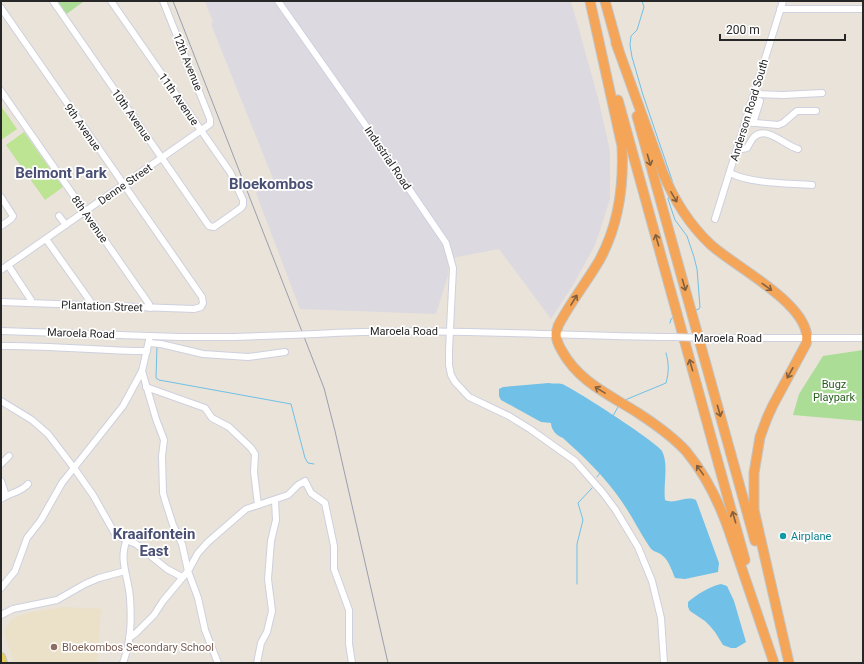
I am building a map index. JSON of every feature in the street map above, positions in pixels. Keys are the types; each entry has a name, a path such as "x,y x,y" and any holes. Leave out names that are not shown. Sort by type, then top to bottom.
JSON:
{"highway":[{"path":"590,1 622,146 622,189 616,220 610,238 600,259 561,320 556,334 557,343 565,357 581,377 664,431 686,452 704,476 720,507 728,528 774,663"},
{"path":"590,1 774,663"},
{"path":"605,1 789,663"},
{"path":"616,43 663,173 682,210 698,232 711,246 787,303 806,329 808,338 806,344 772,405 760,437 754,473 754,510 789,663"}],"main road":[{"path":"1,657 3,663"}],"street":[{"name":"10th Avenue","path":"53,1 209,226 212,227"},
{"name":"11th Avenue","path":"111,1 230,172 243,200 243,205 241,208 212,227"},
{"name":"12th Avenue","path":"163,1 210,119 210,124"},
{"name":"Industrial Road","path":"278,1 446,243 453,268 449,365 451,375 455,382 462,391 478,402 509,416 575,461 603,493 623,521 643,558 654,587 662,631 664,663"},
{"name":"Anderson Road South","path":"715,219 783,1"},
{"name":"9th Avenue","path":"1,8 202,297 202,305"},
{"path":"780,9 863,9"},
{"name":"8th Avenue","path":"1,91 149,304 150,308"},
{"path":"754,94 784,95 822,93"},
{"path":"753,123 760,101"},
{"path":"745,122 778,125 797,112 816,111"},
{"name":"Denne Street","path":"1,270 210,124"},
{"path":"737,150 747,148 754,137 762,134 771,135 778,138 790,147 798,149"},
{"path":"730,173 742,179 812,185"},
{"path":"1,197 13,216 1,226"},
{"path":"59,216 66,225"},
{"path":"46,238 90,301 90,305"},
{"path":"8,266 31,300 31,303"},
{"name":"Plantation Street","path":"1,302 196,309 202,305"},
{"name":"Maroela Road","path":"1,331 220,338 371,331 450,331 707,338 863,338"},
{"path":"1,588 18,565 27,538 41,520 62,483 118,412 142,371 150,336"},
{"path":"149,343 161,344 203,354 248,357 285,352"},
{"path":"1,346 36,346 110,351 147,351"},
{"path":"142,371 164,440 162,456 163,492 165,500 172,525 182,544 188,571 198,598 205,630 218,663"},
{"path":"146,387 205,408 212,418 229,427 251,448 254,454 254,472 258,505"},
{"path":"1,401 37,424 48,434 96,500 114,532 122,538 136,544 161,564 182,577"},
{"path":"1,464 9,456"},
{"path":"1,481 4,498 25,488 28,484"},
{"path":"129,638 154,615 163,601 188,571 198,553 208,542 243,511 288,495 305,481 311,493 325,503 334,546 334,569 349,610 349,644 352,663"},
{"path":"257,663 261,643 267,632 272,611 268,579 271,541 276,520 275,500"},
{"path":"123,663 129,638 130,602 123,554 127,540"},
{"path":"1,615 13,609 56,600 99,578 125,571"}],"shaded area":[{"path":"205,1 571,1 598,98 610,151 610,199 595,245 573,285 551,319 499,249 457,257 449,261 448,275 436,314 300,309 256,193 274,181 211,24 213,22"},
{"name":"Bloekombos Secondary School","path":"63,607 101,609 97,663 14,663 4,632 12,619 28,613"}],"green space":[{"path":"55,1 82,1 83,2 65,15"},
{"path":"1,106 17,129 1,140"},
{"path":"24,132 63,187 45,200 6,145"},
{"name":"Bugz Playpark","path":"863,350 862,421 793,415 799,394 823,356"}],"water":[{"path":"549,383 562,384 582,395 632,427 662,451 665,462 665,500 696,500 719,563 718,572 685,579 675,578 665,558 651,548 614,491 586,460 555,432 551,423 541,422 501,400 499,396 499,389 503,387"},
{"path":"721,584 727,586 734,601 746,642 736,648 723,645 710,626 690,611 688,607 688,602 696,596 707,589"}],"waterway":[{"path":"642,1 644,7 637,30 631,36 630,45 632,57 673,185"},
{"path":"669,196 668,199 675,220 687,236 697,269 700,307 696,310"},
{"path":"670,323 671,319 674,317"},
{"path":"157,347 156,378 159,380 291,404 305,458 308,463 314,464"},
{"path":"625,400 666,383 668,375 668,361 666,353"},
{"path":"613,416 618,407"},
{"path":"597,477 600,473"},
{"path":"577,584 577,544 583,520 578,503 592,488"}],"railway":[{"path":"173,1 324,388 388,663"}],"place":[{"name":"Airplane","path":"783,536"},
{"name":"Bloekombos Secondary School","path":"54,647"}],"district":[{"name":"Belmont Park","path":"61,173"},
{"name":"Bloekombos","path":"271,184"},
{"name":"Kraaifontein East","path":"154,542"}]}
